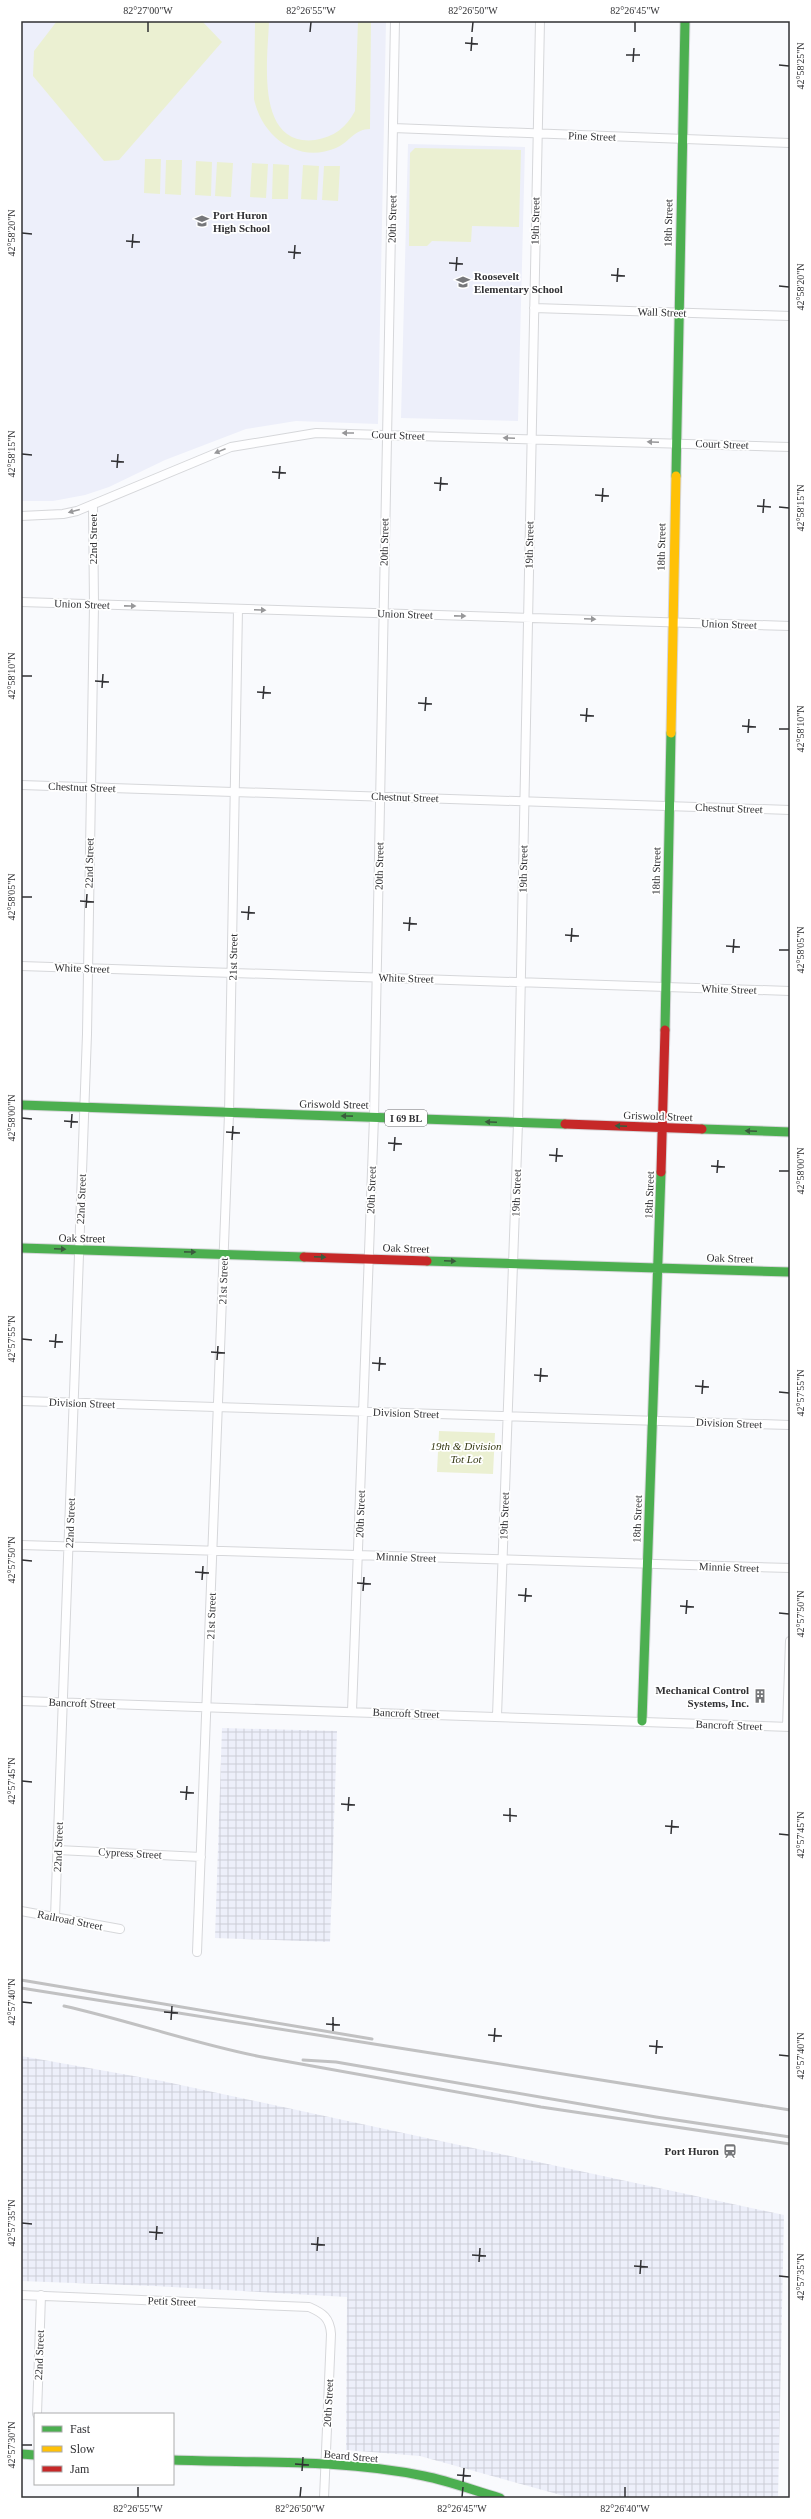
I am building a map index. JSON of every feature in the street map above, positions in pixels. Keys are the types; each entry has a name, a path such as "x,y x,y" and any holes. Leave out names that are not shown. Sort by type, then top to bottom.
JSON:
{"street":[{"name":"20th Street","path":"352,1712 374,1117 395,21"},
{"name":"19th Street","path":"497,1716 518,1123 540,21"},
{"name":"18th Street","path":"642,1721 663,1128 678,312 685,21"},
{"name":"Pine Street","path":"393,128 790,143"},
{"name":"Wall Street","path":"534,308 790,316"},
{"name":"Court Street","path":"21,516 63,514 93,505 231,447 316,433 790,446"},
{"name":"22nd Street","path":"54,1917 58,1850 84,1108 94,605 93,505"},
{"name":"Union Street","path":"21,602 790,626"},
{"name":"21st Street","path":"197,1952 202,1857 229,1114 238,609"},
{"name":"Chestnut Street","path":"21,785 790,810"},
{"name":"White Street","path":"21,966 790,991"},
{"name":"Griswold Street","path":"21,1105 229,1114 374,1117 790,1132"},
{"name":"Oak Street","path":"21,1248 224,1253 514,1264 790,1272"},
{"name":"Division Street","path":"21,1401 790,1425"},
{"name":"Minnie Street","path":"21,1545 213,1552 790,1568"},
{"path":"788,1727 790,1641"},
{"name":"Bancroft Street","path":"21,1701 788,1727"},
{"name":"Cypress Street","path":"58,1850 202,1857"},
{"name":"Railroad Street","path":"21,1911 120,1929"},
{"name":"Petit Street","path":"21,2295 309,2307 321,2312"},
{"name":"22nd Street","path":"37,2413 41,2296"},
{"name":"20th Street","path":"321,2312 330,2323 331,2334 324,2498"},
{"path":"21,2454 34,2455"},
{"name":"Beard Street","path":"174,2460 326,2465 414,2474 500,2498"}],"shaded area":[{"name":"Port Huron High School","path":"21,21 386,21 378,424 296,421 246,429 165,460 109,487 85,495 53,501 21,501"},
{"name":"Roosevelt Elementary School","path":"408,144 525,147 518,421 401,418"},
{"path":"222,1728 337,1731 330,1942 215,1938"},
{"path":"21,2056 162,2081 784,2215 778,2498 568,2497 420,2456 346,2450 347,2297 154,2286 21,2281"}],"green space":[{"path":"57,21 202,21 222,42 119,160 104,161 33,76 34,51"},
{"path":"255,21 269,21 267,76 269,97 273,115 282,129 295,138 315,140 328,137 339,131 348,122 355,111 358,21 371,21 370,129 360,131 336,148 322,152 295,150 284,144 273,135 258,113 254,99"},
{"path":"415,148 521,150 519,227 472,226 471,242 432,241 427,246 409,246 410,153"},
{"path":"145,159 161,159 160,194 144,193"},
{"path":"166,160 182,160 181,195 165,194"},
{"path":"196,161 212,162 211,196 195,195"},
{"path":"217,162 233,163 231,197 215,196"},
{"path":"252,163 268,164 266,198 250,197"},
{"path":"273,164 289,165 288,199 272,199"},
{"path":"303,165 319,166 317,200 301,199"},
{"path":"324,166 340,166 338,201 322,200"},
{"name":"19th & Division Tot Lot","path":"439,1431 495,1433 493,1474 437,1472"}],"railway":[{"path":"21,1980 372,2039"},
{"path":"21,1988 790,2110"},
{"path":"64,2006 114,2018 212,2046 262,2057 541,2107 790,2144"},
{"path":"303,2060 336,2062 656,2117 790,2137"}],"traffic: fast":[{"path":"676,476 685,21"},
{"path":"665,1030 671,733"},
{"path":"21,1105 565,1124"},
{"path":"702,1129 790,1132"},
{"path":"642,1721 661,1172"},
{"path":"21,1248 304,1257"},
{"path":"427,1261 790,1272"},
{"path":"21,2454 34,2455"},
{"path":"174,2460 330,2464 362,2467 434,2478 500,2498"}],"traffic: slow":[{"path":"671,733 676,476"}],"traffic: jam":[{"path":"661,1172 665,1030"},
{"path":"565,1124 702,1129"},
{"path":"304,1257 427,1261"}],"place":[{"name":"Port Huron High School","path":"202,221"},
{"name":"Roosevelt Elementary School","path":"463,282"},
{"name":"Mechanical Control Systems, Inc.","path":"760,1696"},
{"name":"Port Huron","path":"730,2151"}]}
